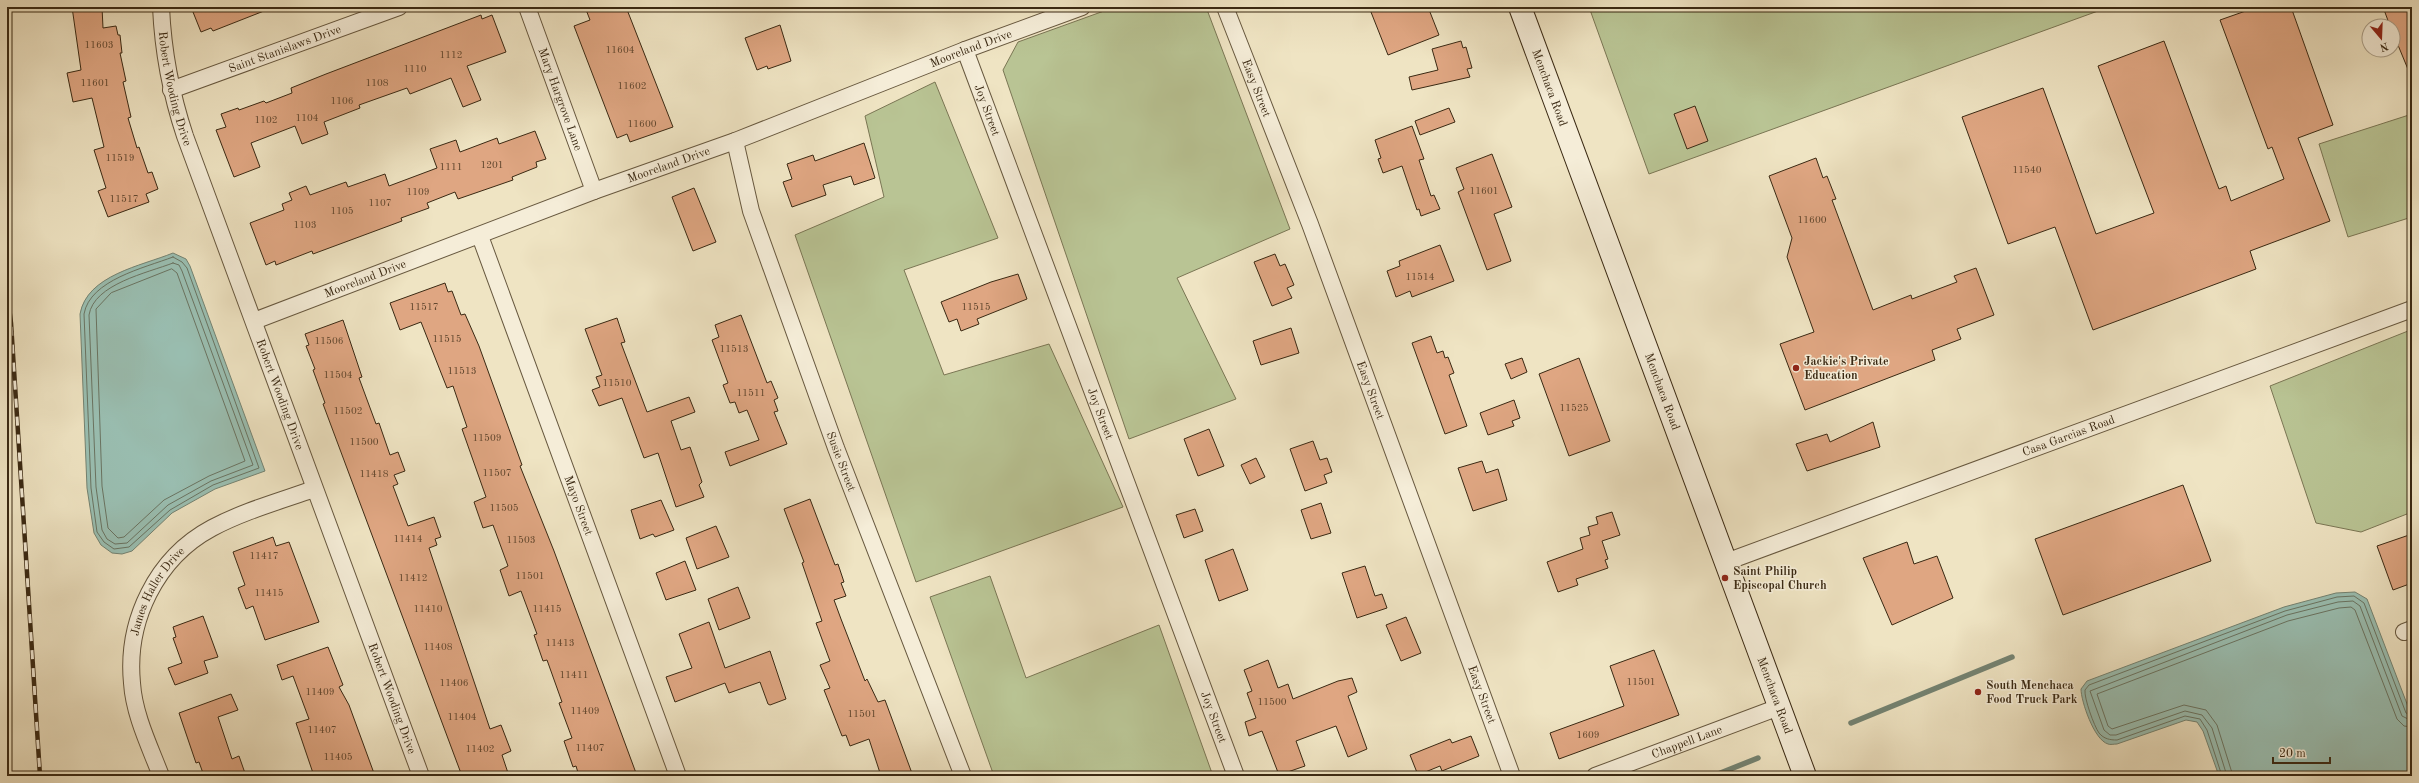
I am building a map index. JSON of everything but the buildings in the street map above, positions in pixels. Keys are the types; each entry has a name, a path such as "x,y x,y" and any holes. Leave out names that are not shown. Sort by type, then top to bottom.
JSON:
{"main road":[{"name":"Menchaca Road","path":"1520,7 1666,402 1686,461 1726,562 1805,776"}],"street":[{"name":"Robert Wooding Drive","path":"160,7 163,42 171,90 185,136 421,776"},
{"name":"Saint Stanislaws Drive","path":"171,90 399,7"},
{"name":"Mary Hargrove Lane","path":"527,7 594,191"},
{"name":"Mooreland Drive","path":"254,321 480,236 594,191 735,141 965,50 1082,7"},
{"name":"Easy Street","path":"1225,7 1310,224 1512,776"},
{"name":"Joy Street","path":"965,50 1236,776"},
{"name":"Susie Street","path":"735,141 743,183 762,241 836,448 963,776"},
{"name":"Mayo Street","path":"480,236 678,776"},
{"name":"Casa Garcias Road","path":"1726,562 2412,309"},
{"name":"James Haller Drive","path":"161,776 137,708 132,684 134,633 140,611 151,589 166,566 188,543 212,528 314,489"},
{"name":"Chappell Lane","path":"1594,776 1779,706"}],"green space":[{"path":"1115,7 1206,7 1290,229 1177,278 1236,399 1129,439 1003,70 1018,42"},
{"path":"1589,7 2109,7 1649,174"},
{"path":"935,82 998,238 904,270 944,375 1049,344 1123,507 916,582 795,235 884,197 865,116"},
{"path":"2412,114 2412,217 2348,237 2319,144"},
{"path":"2408,331 2412,340 2412,512 2361,532 2316,523 2270,386"},
{"path":"990,576 1026,678 1159,625 1213,776 994,776 930,597"}],"water":[{"path":"173,253 186,259 190,266 265,471 215,489 172,513 132,551 122,554 112,553 101,545 94,533 87,488 80,314 85,301 93,290 104,281 131,268"},
{"path":"2355,592 2367,599 2412,717 2412,776 2219,776 2203,731 2197,722 2186,720 2117,744 2108,744 2098,735 2089,720 2083,702 2081,689 2087,681 2284,607 2336,593"}],"waterway":[{"path":"1851,723 2012,657"},
{"path":"1713,776 1758,758"}],"railway":[{"path":"7,291 11,323 40,776"}],"place":[{"name":"Jackie's Private Education","path":"1796,368"},
{"name":"Saint Philip Episcopal Church","path":"1725,578"},
{"name":"South Menchaca Food Truck Park","path":"1978,692"}]}
